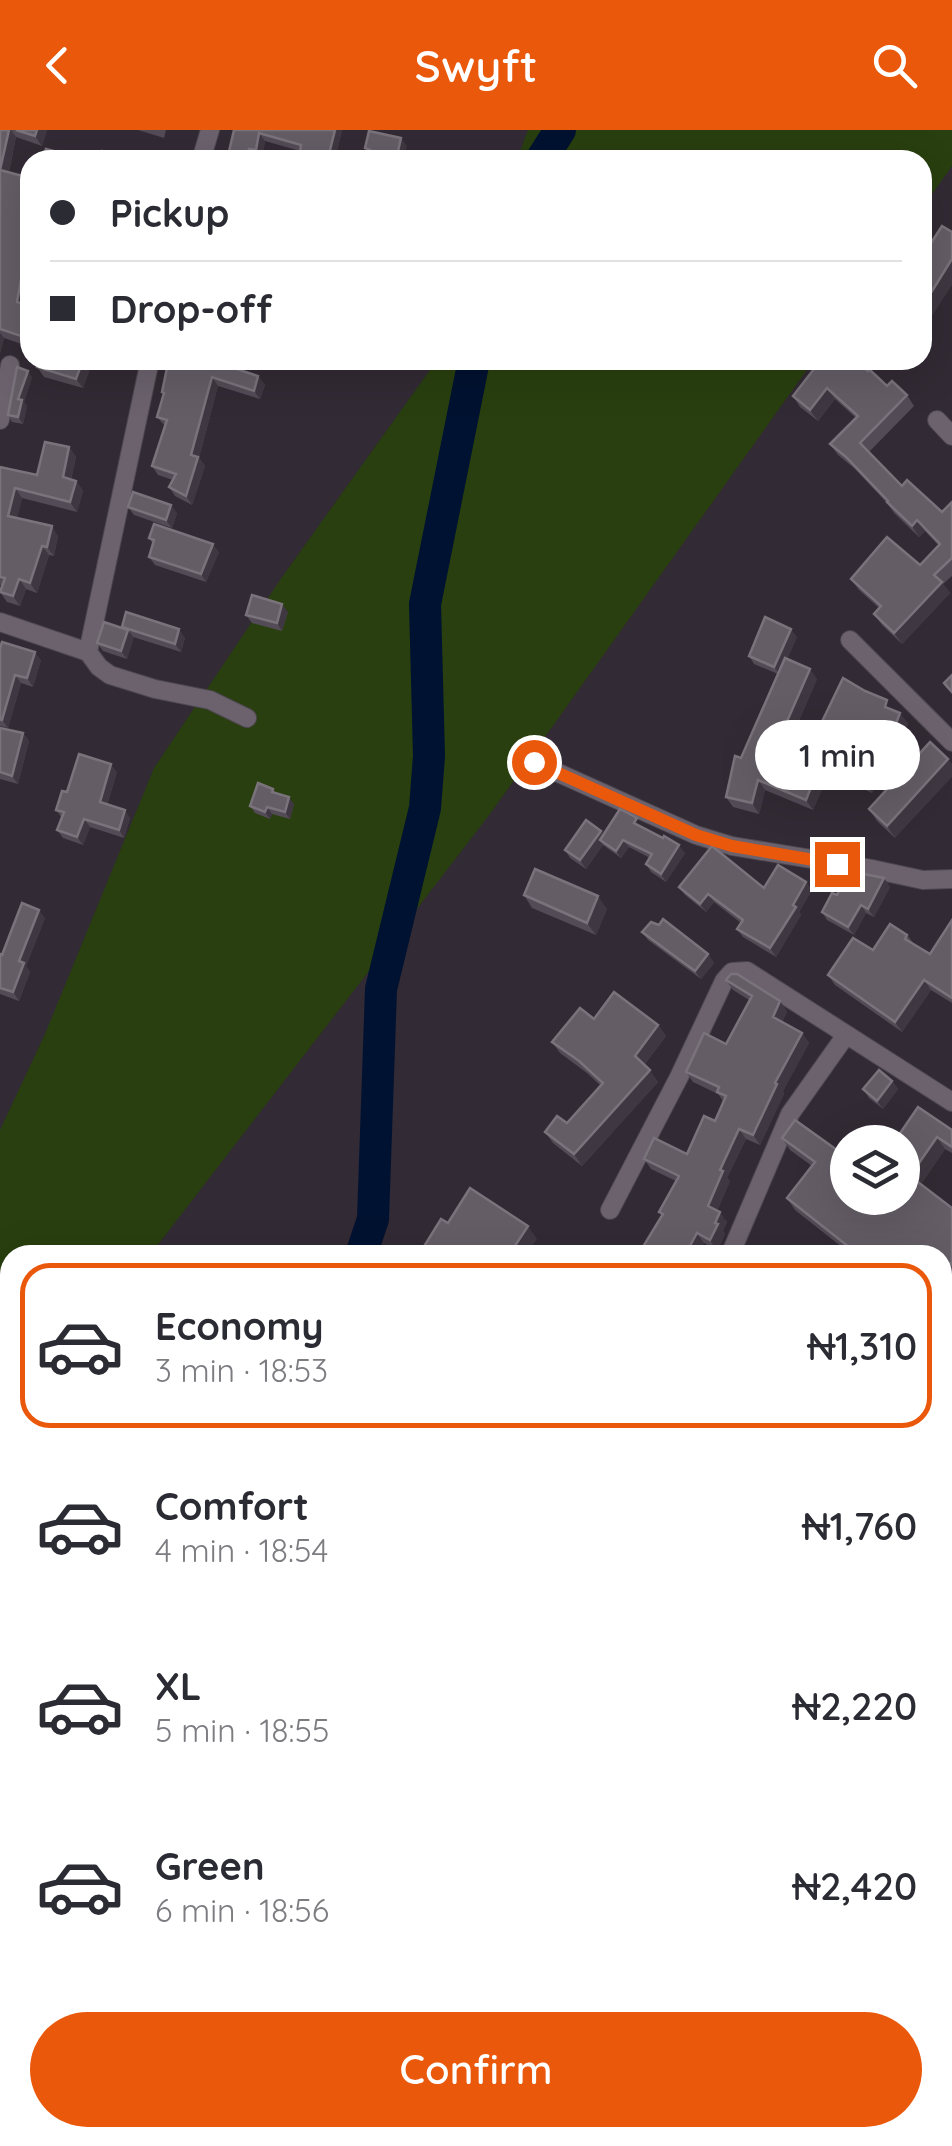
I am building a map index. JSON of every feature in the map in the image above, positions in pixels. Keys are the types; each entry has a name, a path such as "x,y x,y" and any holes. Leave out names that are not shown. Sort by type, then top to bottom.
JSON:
{"street":[{"path":"0,420 10,366"},
{"path":"88,652 148,370"},
{"path":"937,420 952,436"},
{"path":"0,622 88,652 110,675 210,700 247,718"},
{"path":"850,640 952,742"},
{"path":"534,762 696,835 732,846 922,880 952,879"},
{"path":"610,1210 724,980 732,972 747,971 952,1102"},
{"path":"734,1245 790,1114 846,1035"}],"green space":[{"path":"528,130 952,130 952,166 932,194 932,150 521,150"},
{"path":"430,370 807,370 490,814 158,1245 0,1245 0,1130 45,1034 154,768 280,580"}],"building":[{"path":"0,130 9,130 0,170"},
{"path":"16,130 37,130 35,136"},
{"path":"234,130 335,130 330,150 300,150 301,145 259,133 256,150 229,150"},
{"path":"369,131 401,138 398,150 365,148"},
{"path":"0,170 20,175 20,336 0,329"},
{"path":"942,226 952,232 952,259 932,291 932,242"},
{"path":"17,367 28,371 18,399 22,400 18,417 8,415"},
{"path":"47,370 79,370 76,379"},
{"path":"167,370 240,370 258,376 254,391 212,377 191,455 198,457 186,496 169,487 176,474 152,466 167,420 157,417"},
{"path":"813,370 870,370 887,386 892,381 907,395 860,443 902,486 907,480 942,512 952,502 952,558 934,575 942,582 894,633 874,614 881,606 851,579 887,537 920,565 940,544 917,520 912,526 830,444 858,416 827,388 810,410 793,396"},
{"path":"45,442 69,447 63,477 76,481 70,502 15,488 8,516 52,526 30,583 19,579 13,596 0,592 5,578 0,577 0,467 37,475"},
{"path":"133,492 171,505 166,520 128,507"},
{"path":"154,524 213,544 201,574 149,557"},
{"path":"252,595 282,604 277,623 246,615"},
{"path":"126,612 179,629 175,644 122,627"},
{"path":"765,617 791,629 774,667 749,656"},
{"path":"104,622 128,630 121,651 97,643"},
{"path":"2,642 35,652 27,678 15,675 2,720 0,648"},
{"path":"785,658 810,669 774,751 802,763 843,678 887,700 885,707 900,713 887,747 871,740 860,764 871,769 865,783 821,762 806,800 758,780 752,803 726,797 735,756 741,758"},
{"path":"952,675 952,692 944,683"},
{"path":"0,728 23,733 12,776 0,772"},
{"path":"930,742 948,759 887,826 869,809"},
{"path":"79,754 111,764 100,802 125,810 119,830 84,819 77,837 57,830 64,812 56,810 62,791 67,792"},
{"path":"258,783 289,797 285,812 267,807 265,812 250,806"},
{"path":"620,809 637,818 634,823 679,845 661,874 646,864 652,854 623,840 616,851 600,840"},
{"path":"586,820 601,831 580,860 565,850"},
{"path":"712,846 764,888 778,865 806,882 793,905 796,907 770,948 737,929 743,920 708,894 700,904 679,887"},
{"path":"535,869 598,896 587,923 524,895"},
{"path":"849,871 884,878 868,909 861,905 848,927 822,912 832,893 837,895"},
{"path":"22,903 39,910 19,961 24,963 13,992 0,988 0,954"},
{"path":"663,919 708,954 695,971 642,932 651,922 659,925"},
{"path":"952,920 952,998 924,980 895,1022 828,975 853,938 873,950 890,924 930,954"},
{"path":"737,974 780,1001 773,1017 802,1033 753,1135 739,1129 720,1170 723,1171 708,1206 720,1212 710,1240 697,1233 690,1245 644,1245 679,1176 644,1159 654,1138 687,1154 704,1116 715,1121 726,1096 717,1092 719,1087 686,1072 704,1033 726,1044 752,996 726,980"},
{"path":"614,992 658,1025 635,1056 650,1070 574,1154 545,1132 557,1116 567,1123 603,1083 552,1042 580,1008 594,1019"},
{"path":"879,1070 892,1081 877,1101 863,1089"},
{"path":"918,1107 952,1130 952,1147 937,1137 920,1162 920,1125 906,1125"},
{"path":"795,1120 830,1145 830,1215 920,1215 920,1184 952,1208 952,1245 846,1245 787,1198 815,1162 782,1138"},
{"path":"470,1188 528,1226 516,1245 425,1245 441,1219 448,1223"}],"waterway":[{"path":"547,150 560,130"},
{"path":"364,1245 373,1219 381,989 425,808 429,756 425,604 472,370"}],"route":[{"path":"534,762 696,835 732,846 837,864"}]}
